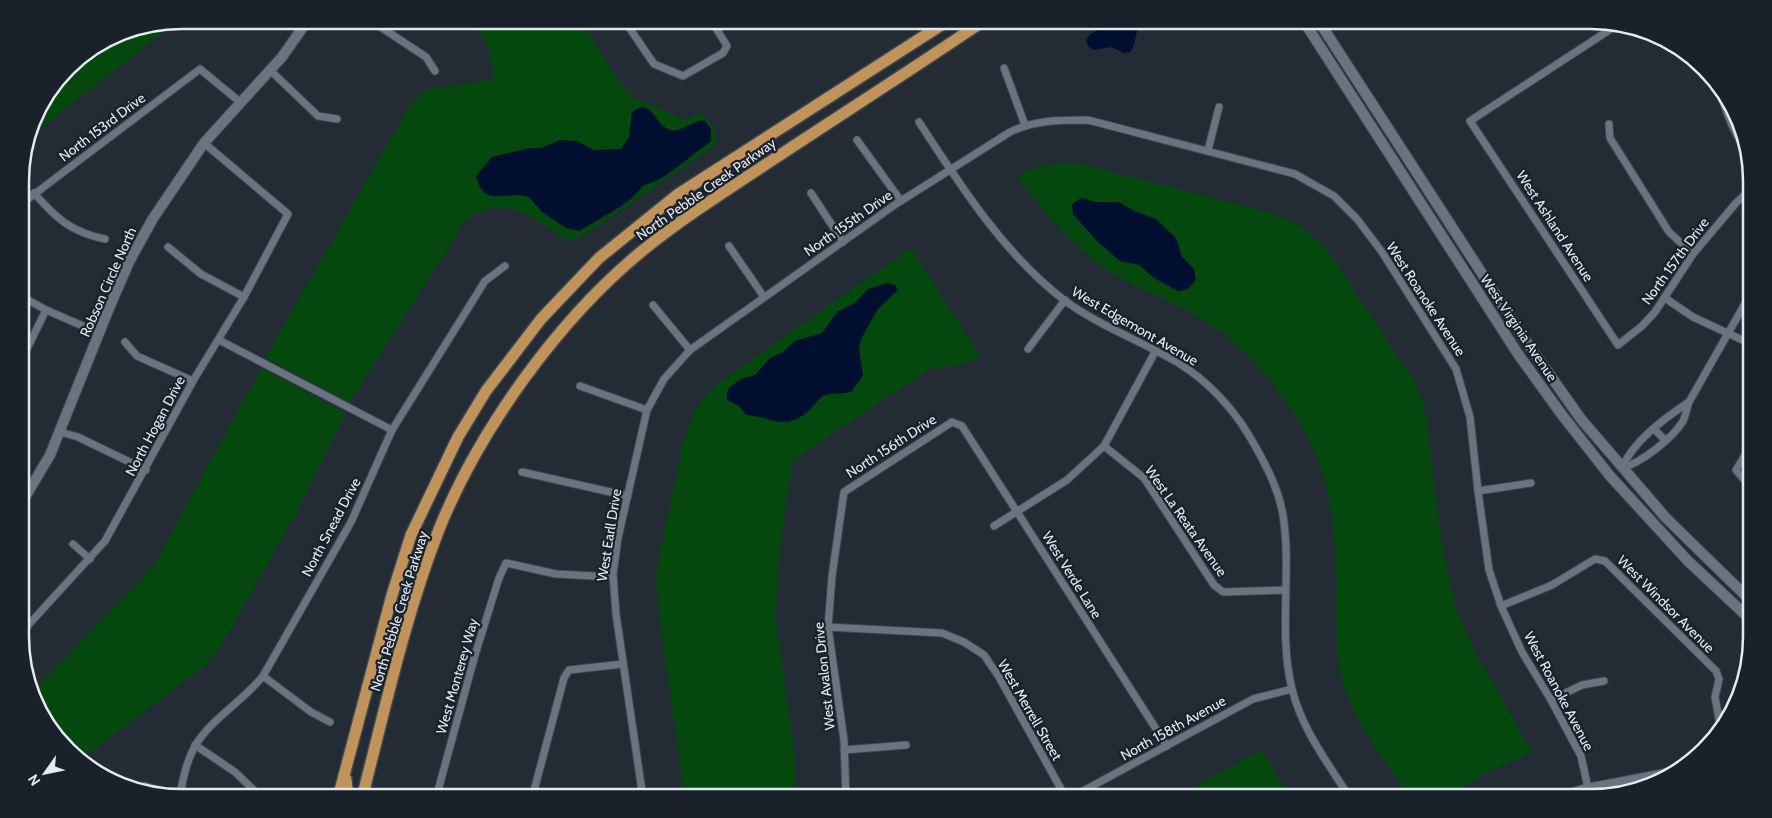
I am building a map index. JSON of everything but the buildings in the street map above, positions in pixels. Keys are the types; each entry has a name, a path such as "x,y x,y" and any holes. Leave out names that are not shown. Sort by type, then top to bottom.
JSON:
{"main road":[{"name":"Robson Circle North","path":"29,492 43,470 60,432 99,333 140,242 173,186 204,144 270,70 301,29"},
{"name":"North Pebble Creek Parkway","path":"341,789 374,658 411,535 458,437 486,391 541,319 599,258 696,182 935,29"},
{"name":"North Pebble Creek Parkway","path":"364,789 416,596 439,531 484,439 518,386 574,318 642,251 706,204 972,29"},
{"name":"West Virginia Avenue","path":"1309,29 1518,354 1562,415 1610,476 1682,554 1743,612"},
{"name":"West Virginia Avenue","path":"1324,29 1530,347 1581,418 1622,468 1699,552 1743,594"},
{"path":"829,98 840,117"},
{"path":"345,775 348,789"}],"street":[{"path":"384,29 426,57 435,71"},
{"path":"630,29 654,64 683,76 723,53 727,46 717,29"},
{"name":"West Ashland Avenue","path":"1609,30 1470,121 1618,345"},
{"path":"1004,68 1025,125"},
{"name":"North 153rd Drive","path":"29,197 200,69 240,102"},
{"path":"270,70 318,116 337,119"},
{"path":"1208,150 1220,107"},
{"path":"1725,110 1735,132"},
{"name":"West Roanoke Avenue","path":"1025,125 1055,120 1088,120 1295,174 1334,196 1357,219 1382,252 1456,369 1470,417 1489,570 1501,606 1522,652 1551,700 1581,756 1588,788"},
{"name":"West Edgemont Avenue","path":"920,122 950,170 984,217 1036,275 1065,300 1155,352 1180,364 1205,383 1227,406 1246,432 1271,476 1282,514 1286,561 1285,645 1292,689 1305,727 1344,789"},
{"path":"1609,124 1610,138 1670,232 1693,254"},
{"name":"North 155th Drive","path":"690,350 901,201 1010,132 1025,125"},
{"path":"857,140 901,201"},
{"name":"North Hogan Drive","path":"29,624 105,541 146,470 193,381 244,298 288,214 204,144"},
{"path":"34,193 53,216 82,234 105,238"},
{"path":"811,193 843,242"},
{"name":"North 157th Drive","path":"1618,345 1642,326 1666,298 1693,254 1743,196"},
{"path":"168,246 201,274 244,298"},
{"path":"729,246 764,297"},
{"name":"North Snead Drive","path":"181,789 186,764 195,745 216,721 248,694 263,676 351,522 392,430 485,281 505,266"},
{"path":"1666,298 1693,317 1743,340"},
{"path":"29,300 99,333"},
{"path":"1028,349 1065,300"},
{"path":"653,306 690,350"},
{"path":"1622,468 1636,465 1665,440 1682,422 1689,402 1743,309"},
{"path":"29,345 46,310"},
{"path":"219,340 392,430"},
{"path":"125,342 137,356 193,381"},
{"name":"West Earll Drive","path":"642,789 622,664 613,594 613,577 628,496 648,410 664,379 690,350"},
{"path":"994,526 1067,480 1104,446 1155,352"},
{"path":"580,386 648,410"},
{"path":"1622,468 1627,456 1654,429 1689,402"},
{"name":"North 156th Drive","path":"844,492 952,422"},
{"name":"West Verde Lane","path":"952,422 962,426 1167,746"},
{"path":"1654,429 1665,440"},
{"path":"60,432 78,437 146,470"},
{"name":"West La Reata Avenue","path":"1104,446 1144,478 1214,585 1223,592 1285,590"},
{"path":"1743,459 1736,470 1743,478"},
{"path":"522,472 628,496"},
{"path":"1478,491 1531,483"},
{"name":"West Avalon Drive","path":"844,492 832,576 828,626 844,750 846,789"},
{"path":"73,544 90,559"},
{"name":"West Windsor Avenue","path":"1501,606 1552,585 1595,559 1605,561 1716,671 1719,680 1715,696 1719,719"},
{"name":"West Monterey Way","path":"438,789 475,655 496,586 506,563 556,574 613,577"},
{"name":"West Merrell Street","path":"828,626 942,633 964,642 984,655 1061,789"},
{"path":"534,789 564,678 569,670 622,664"},
{"path":"263,676 311,712 330,722"},
{"path":"1551,700 1582,685 1604,680"},
{"name":"North 158th Avenue","path":"1087,789 1253,699 1292,689"},
{"path":"195,745 235,772 253,789"},
{"path":"844,750 906,745"},
{"path":"1584,789 1656,774"}],"green space":[{"path":"476,29 586,29 620,83 636,99 686,120 700,113 715,132 715,146 584,235 568,241 530,216 510,209 487,209 460,224 459,231 350,402 265,358 409,107 424,90 492,80 494,78 488,45"},
{"path":"167,30 38,130 44,114 60,88 81,66 96,54 123,40 141,34"},
{"path":"1060,163 1077,163 1275,214 1300,226 1327,249 1416,384 1426,414 1441,539 1455,606 1472,647 1532,752 1489,771 1460,789 1404,789 1353,711 1342,679 1337,649 1336,575 1331,509 1321,467 1302,427 1281,395 1257,365 1229,339 1198,317 1104,268 1081,249 1036,201 1018,177 1026,170"},
{"path":"911,248 981,358 943,368 933,367 793,460 781,537 775,614 795,756 795,789 684,789 659,616 656,573 683,443 695,411 704,397 721,381"},
{"path":"261,368 346,413 301,504 221,646 208,663 86,756 60,730 49,713 37,687 155,564"},
{"path":"1261,750 1286,789 1190,789"}],"water":[{"path":"1099,29 1138,29 1130,52 1124,53 1111,47 1094,50 1088,46 1086,40 1090,34"},
{"path":"644,107 663,126 671,130 680,130 696,122 705,121 711,129 711,141 660,179 643,186 620,207 579,231 566,228 542,212 529,197 490,195 484,192 480,186 476,176 492,157 530,148 541,148 560,140 577,141 594,150 621,149 629,137 632,112"},
{"path":"1082,198 1095,202 1119,202 1134,211 1156,219 1176,238 1182,257 1194,269 1196,280 1188,289 1178,291 1154,278 1139,265 1120,261 1097,241 1073,214 1072,204"},
{"path":"888,283 895,285 898,290 878,309 861,339 859,349 863,375 852,391 825,395 805,414 797,419 783,422 746,415 739,406 727,400 727,392 730,387 741,379 755,375 770,358 782,353 795,341 822,333 837,312 855,303 868,289"}]}
